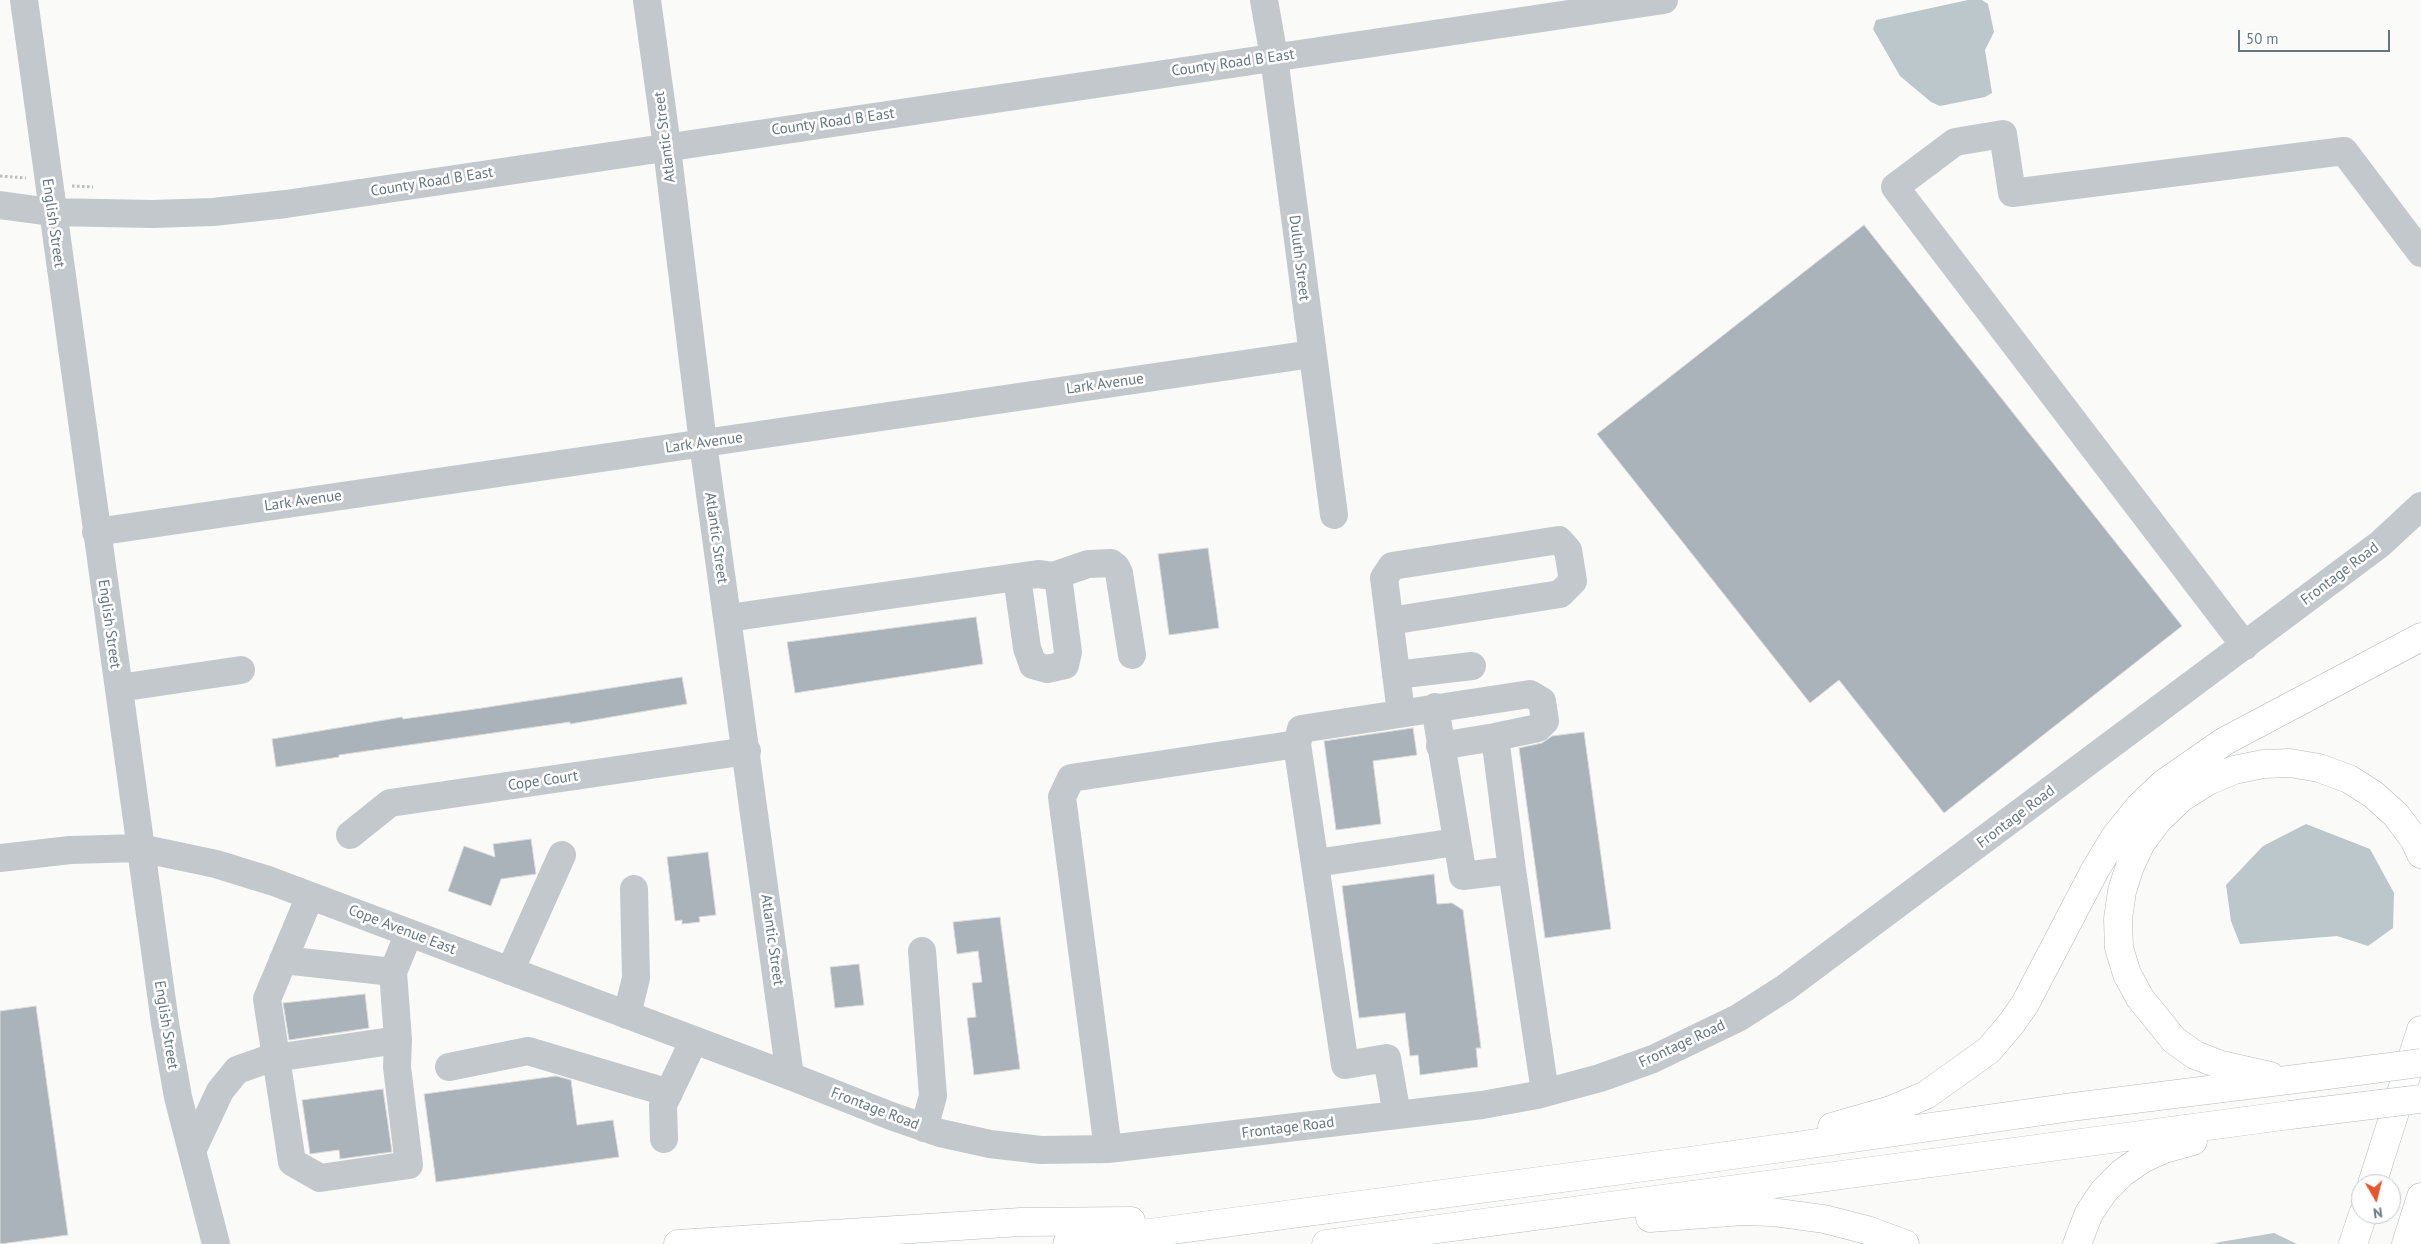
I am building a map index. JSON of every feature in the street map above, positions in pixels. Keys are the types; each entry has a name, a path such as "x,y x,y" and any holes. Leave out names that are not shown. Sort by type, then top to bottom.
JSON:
{"main road":[{"path":"1690,1161 1849,1123 1891,1110 1926,1094 1960,1072 1988,1050 2011,1024 2025,1004 2095,870 2115,837 2139,807 2163,784 2226,740 2421,637"},
{"path":"2300,1079 2220,1065 2195,1055 2174,1040 2140,998 2127,974 2119,948 2118,919 2122,891 2130,866 2141,843 2158,820 2181,798 2208,781 2234,770 2263,764 2290,763 2319,768 2349,779 2374,795 2396,815 2414,839 2421,854"},
{"path":"2375,1174 2421,1030"},
{"path":"1067,1244 1690,1161 2072,1107 2421,1063"},
{"path":"1326,1244 2421,1099"},
{"path":"2077,1244 2089,1213 2104,1191 2122,1173 2142,1159 2164,1149 2290,1115"},
{"path":"2406,1244 2421,1197"},
{"path":"1466,1225 1636,1219 1743,1211 1772,1212 1824,1219 1867,1230 1905,1244"},
{"path":"678,1244 1021,1222 1247,1219"},
{"path":"2353,1244 2360,1224"},
{"path":"1356,1244 1418,1232"}],"street":[{"name":"English Street","path":"24,0 166,1033 178,1097 216,1244"},
{"name":"Atlantic Street","path":"647,0 703,443 747,751 790,1076"},
{"name":"Duluth Street","path":"1264,0 1274,58 1334,515"},
{"name":"County Road B East","path":"0,205 52,212 152,214 213,212 1664,0"},
{"path":"2244,646 1895,187 1955,142 2003,134 2012,193 2344,150 2421,253"},
{"name":"Lark Avenue","path":"96,532 1312,354"},
{"name":"Frontage Road","path":"790,1076 924,1128 990,1144 1041,1150 1108,1149 1482,1105 1600,1078 1653,1059 1738,1018 1785,988 2380,544 2421,506"},
{"path":"1390,621 1560,594 1573,580 1568,550 1559,540 1392,566 1384,578 1401,713"},
{"path":"728,618 1038,574 1053,576 1088,564 1111,563 1119,573 1132,656"},
{"path":"1017,577 1027,648 1034,665 1047,669 1065,665 1068,652 1059,584 1053,576"},
{"path":"1396,675 1472,666"},
{"path":"119,688 241,670"},
{"path":"1397,1115 1388,1058 1345,1065 1297,744 1301,729 1530,694 1542,701 1545,721 1538,728 1440,746"},
{"path":"1435,708 1463,876 1512,870"},
{"path":"1495,737 1512,870 1545,1092"},
{"path":"1108,1149 1062,797 1071,778 1297,744"},
{"name":"Cope Court","path":"350,834 390,803 747,751"},
{"path":"1316,863 1456,842"},
{"name":"Cope Avenue East","path":"0,858 70,850 140,848 216,864 310,896 790,1076"},
{"path":"510,971 562,855"},
{"path":"627,1014 636,978 634,889"},
{"path":"310,896 267,999 292,1162 320,1178 409,1165 397,1067 398,1040 393,972 409,933"},
{"path":"922,951 933,1096 924,1128"},
{"path":"283,960 393,972"},
{"path":"192,1151 220,1091 237,1070 276,1058 398,1040"},
{"path":"664,1139 663,1105 694,1040"},
{"path":"449,1067 528,1051 669,1092"}],"shaded area":[{"path":"1968,0 1982,0 1988,4 1994,32 1985,50 1992,93 1985,97 1940,106 1931,102 1900,76 1873,29 1876,20"},
{"path":"2306,824 2370,849 2394,893 2393,928 2368,946 2337,936 2240,944 2231,921 2226,885 2263,846"},
{"path":"2274,1233 2297,1244 2213,1244 2220,1242"}],"building":[{"path":"1864,225 2182,626 1944,813 1839,680 1810,703 1597,434"},
{"path":"1208,548 1219,628 1169,635 1158,554"},
{"path":"976,617 983,664 795,693 787,642"},
{"path":"682,677 687,704 570,724 570,722 339,755 339,757 276,767 272,739 402,717 403,719 482,708"},
{"path":"1413,728 1417,755 1373,761 1381,824 1336,830 1324,741"},
{"path":"1584,732 1611,929 1545,938 1519,748 1542,743 1552,736"},
{"path":"531,839 536,874 501,879 491,906 448,891 464,846 495,857 493,844"},
{"path":"708,852 716,915 699,917 700,922 682,924 682,920 675,921 667,857"},
{"path":"1434,874 1437,904 1452,903 1463,910 1481,1048 1476,1048 1478,1067 1420,1075 1418,1055 1410,1056 1405,1013 1359,1018 1342,886"},
{"path":"1000,917 1020,1069 974,1075 967,1018 976,1017 972,983 982,982 978,951 957,954 953,922"},
{"path":"859,964 864,1005 835,1008 830,967"},
{"path":"365,994 369,1028 289,1040 283,1003"},
{"path":"36,1006 68,1235 0,1244 0,1011"},
{"path":"556,1076 571,1080 577,1125 613,1120 619,1157 436,1182 424,1094"},
{"path":"383,1089 392,1152 340,1159 339,1150 310,1154 302,1100"}]}
